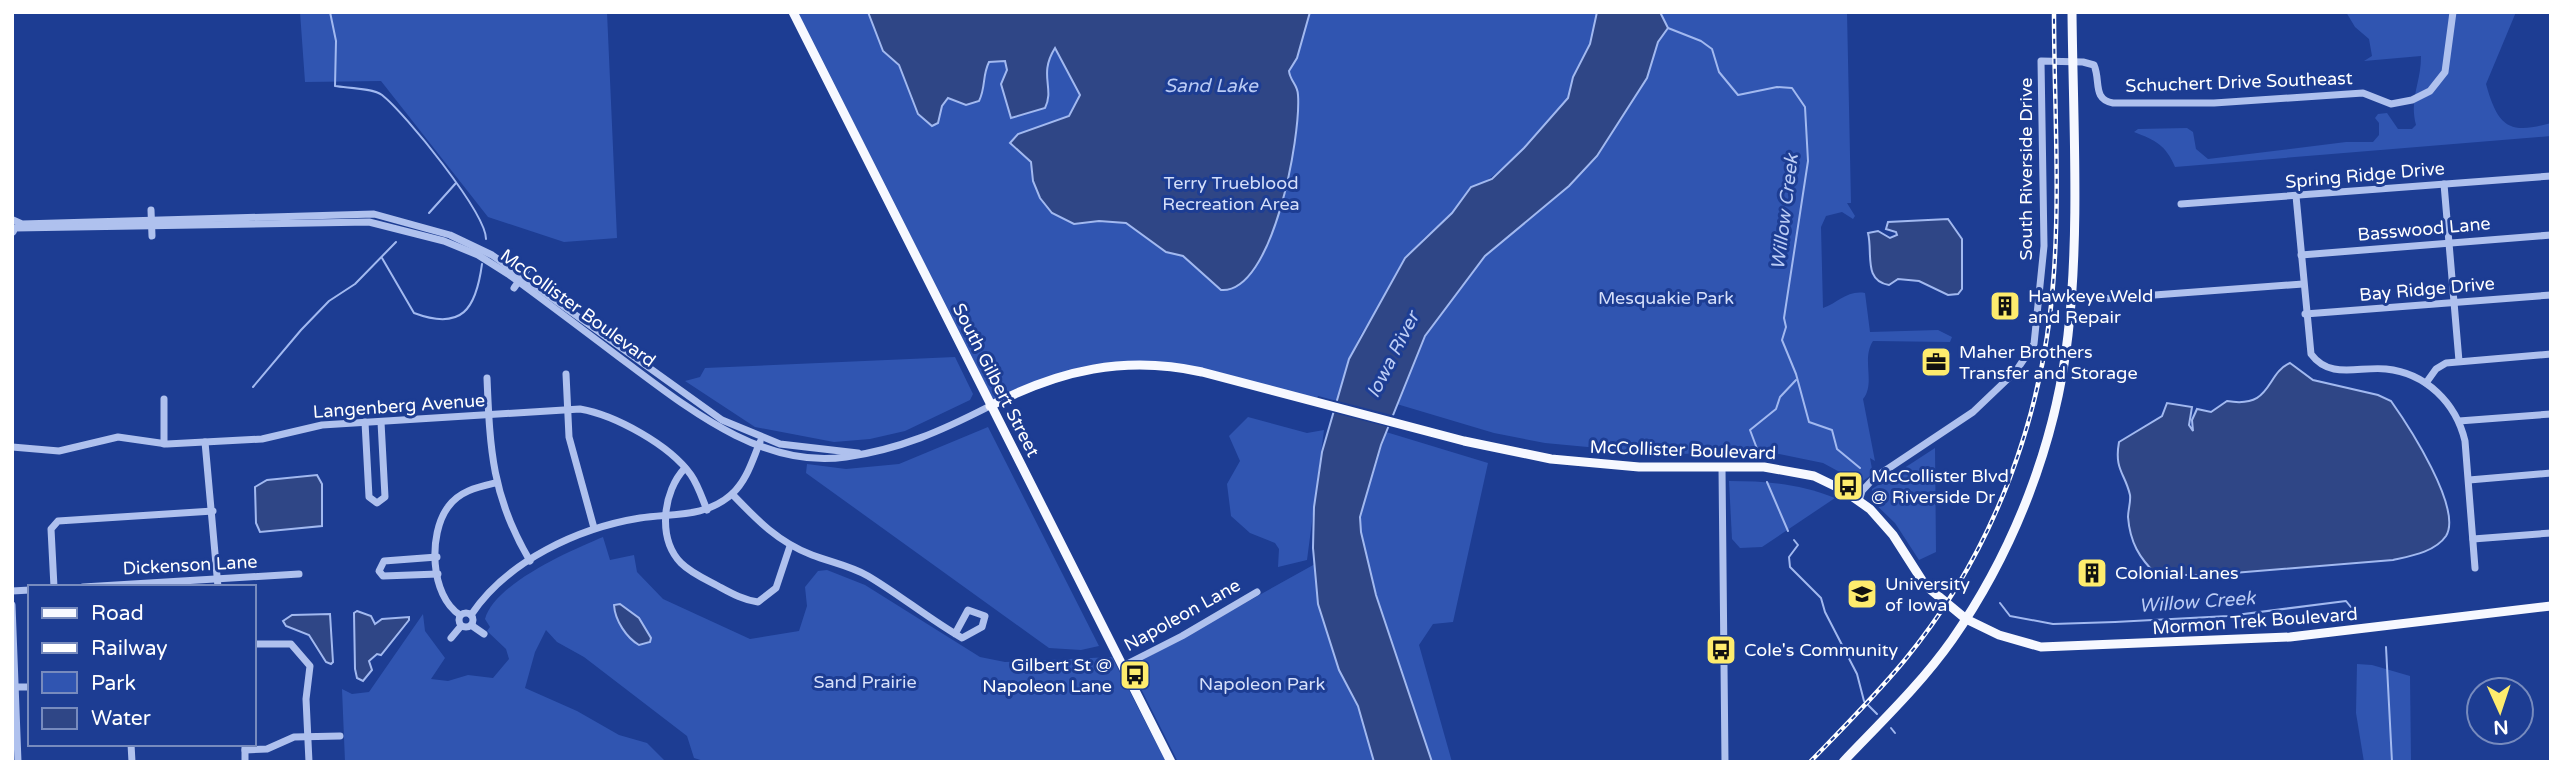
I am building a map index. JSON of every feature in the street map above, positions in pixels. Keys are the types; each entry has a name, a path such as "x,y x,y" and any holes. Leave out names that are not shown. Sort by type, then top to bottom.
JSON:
{"main road":[{"name":"South Gilbert Street","path":"793,12 1171,762"},
{"path":"1843,762 1923,676 1966,619 1999,561 2027,501 2059,387 2071,298 2072,12"},
{"name":"McCollister Boulevard","path":"990,406 1053,377 1126,363 1182,367 1509,451 1592,464 1764,467 1796,471 1829,482 1859,501 1893,535 1925,585 1966,619"},
{"name":"Mormon Trek Boulevard","path":"1966,619 2021,643 2060,649 2290,637 2551,606"}],"street":[{"name":"Schuchert Drive Southeast","path":"2073,61 2094,65 2099,94 2105,101 2113,103 2214,103 2363,93 2382,102 2402,103 2430,91 2445,72 2453,12"},
{"name":"South Riverside Drive","path":"1859,501 1862,491 1874,478 1973,412 2016,371 2034,344 2044,246 2041,61 2073,61"},
{"name":"Spring Ridge Drive","path":"2181,204 2551,176"},
{"path":"2444,184 2459,361"},
{"path":"2296,196 2309,349 2324,367 2337,371 2387,369 2407,373 2426,383 2446,401 2459,421 2465,441 2475,568"},
{"path":"151,210 152,236"},
{"name":"McCollister Boulevard","path":"13,232 16,228 374,214 450,235 492,255 518,282 701,407 760,442 805,449 862,453 914,443 990,406"},
{"name":"McCollister Boulevard","path":"12,220 22,224 152,222"},
{"path":"12,220 13,232"},
{"name":"Basswood Lane","path":"2301,255 2551,235"},
{"path":"518,282 528,268"},
{"path":"2040,295 2101,299 2303,284"},
{"name":"Bay Ridge Drive","path":"2305,314 2551,295"},
{"path":"2426,383 2440,366 2459,361 2551,354"},
{"path":"566,374 567,409 574,464 594,528"},
{"path":"488,378 495,483 517,540 530,561"},
{"path":"164,398 164,444"},
{"name":"Langenberg Avenue","path":"12,447 59,451 118,437 164,444 262,439 322,425 567,409 600,412 620,421 685,468 707,510"},
{"path":"2459,421 2551,414"},
{"path":"365,422 369,497 377,503 385,498 381,422"},
{"path":"205,442 213,511 217,583"},
{"path":"471,625 471,615 489,594 530,561 594,528 707,510 732,494 747,475 760,442"},
{"path":"685,468 670,489 667,516 671,547 682,564 758,602 771,594 790,546"},
{"path":"1722,468 1725,762"},
{"path":"2469,480 2551,473"},
{"path":"471,615 460,615 449,608 440,592 437,557 440,522 449,505 474,488 495,483"},
{"path":"732,494 759,523 790,546 864,574 955,634 962,638 982,627 985,616 968,610 955,634"},
{"path":"54,585 51,529 58,521 213,511"},
{"path":"2473,539 2551,533"},
{"path":"437,557 384,561 379,571 383,576 438,574"},
{"name":"Dickenson Lane","path":"150,585 217,583 299,574"},
{"name":"Napoleon Lane","path":"1123,666 1182,636 1257,592"},
{"path":"12,605 18,762"},
{"path":"460,615 461,626"},
{"path":"451,638 461,626 471,625 484,634"},
{"path":"256,644 291,644 310,666 306,699 309,762"},
{"path":"15,687 28,687"},
{"path":"245,762 245,747 267,750 286,739 341,736"}],"green space":[{"path":"300,12 607,12 617,238 564,242 488,217 381,81 305,82"},
{"name":"Terry Trueblood Recreation Area","path":"793,12 1599,12 1590,44 1568,98 1522,154 1463,198 1452,213 1423,239 1361,334 1349,359 1337,401 1318,396 1316,402 1202,372 1106,365 990,406"},
{"name":"Mesquakie Park","path":"1661,12 1847,12 1851,203 1847,203 1855,216 1853,219 1842,212 1826,216 1821,227 1823,308 1848,295 1865,293 1870,332 1938,330 1952,337 1950,342 1873,341 1868,355 1867,393 1863,399 1875,461 1870,458 1873,474 1860,483 1823,463 1774,453 1662,454 1545,443 1494,433 1390,402 1420,334 1657,35"},
{"path":"2346,12 2516,12 2486,84 2495,110 2507,124 2525,128 2551,123 2551,136 2175,167 2168,153 2159,144 2134,132 2138,129 2187,128 2193,132 2196,149 2208,159 2346,142 2373,142 2379,135 2379,123 2375,118 2378,114 2387,113 2398,129 2412,129 2416,125 2414,107 2421,56 2364,61 2372,56 2369,39 2355,27"},
{"path":"955,357 973,394 970,400 905,431 870,439 834,442 755,427 685,381 700,377 705,368"},
{"path":"1248,417 1307,433 1324,430 1307,560 1278,567 1279,549 1275,543 1250,533 1231,516 1227,484 1240,461 1229,436"},
{"path":"988,427 1099,646 1081,650 1049,648 806,473 807,464 846,469 899,464"},
{"path":"1386,432 1488,463 1453,622 1433,624 1419,645 1452,762 1432,762 1376,595 1361,532 1360,517"},
{"path":"1935,448 1936,552 1919,560 1895,523 1871,500 1872,489"},
{"path":"1729,481 1783,484 1835,498 1762,547 1740,548 1732,539"},
{"name":"Sand Prairie","path":"603,537 610,560 634,555 637,572 663,599 750,639 799,631 807,606 805,587 818,571 827,570 865,585 980,657 1005,662 1112,657 1166,762 707,762 694,758 687,736 584,657 557,642 546,630 535,652 525,688 577,711 619,735 647,743 666,762 345,762 342,689 352,694 369,692 423,614 425,631 445,658 431,679 448,681 468,675 493,678 509,659 506,649 487,631 490,627 485,619 492,606 503,593 536,569"},
{"name":"Napoleon Park","path":"1315,564 1318,604 1339,670 1358,706 1374,762 1178,762 1130,667"},
{"path":"2357,664 2372,665 2410,676 2411,762 2364,762 2356,713"}],"water":[{"name":"Sand Lake","path":"868,12 1310,12 1297,58 1289,71 1297,88 1298,115 1289,176 1269,241 1255,267 1239,284 1221,290 1183,256 1166,252 1126,223 1099,221 1074,224 1052,213 1040,198 1033,181 1031,162 1010,143 1018,134 1069,116 1080,95 1055,48 1048,66 1048,101 1045,108 1011,118 1001,84 1007,70 1005,61 989,62 979,101 966,105 948,98 942,106 938,123 932,126 918,114 899,65 883,51"},
{"name":"Iowa River","path":"1597,12 1660,12 1668,28 1658,42 1647,78 1597,156 1569,186 1485,256 1425,336 1381,445 1360,517 1361,532 1376,595 1432,762 1374,762 1358,706 1339,670 1318,604 1313,548 1314,507 1322,452 1349,359 1405,258 1452,213 1471,187 1492,179 1524,148 1568,98 1573,77 1590,44"},
{"path":"1948,219 1962,239 1962,289 1958,294 1948,295 1919,281 1898,279 1889,285 1875,278 1868,233 1878,231 1890,238 1897,235 1896,232 1886,229 1888,222"},
{"path":"2290,363 2313,380 2378,395 2391,401 2420,447 2441,488 2449,523 2446,536 2429,550 2393,560 2209,575 2157,575 2140,556 2133,542 2128,517 2130,495 2119,465 2119,442 2162,416 2167,403 2192,407 2189,425 2193,431 2192,420 2197,409 2211,412 2227,401 2253,400 2261,395 2282,368"},
{"path":"317,475 322,484 322,526 260,532 256,523 255,487 267,480"},
{"path":"620,604 639,618 651,638 650,642 639,645 626,633 615,611 614,605"},
{"path":"357,611 371,616 375,624 382,619 409,617 381,655 377,654 369,661 372,670 363,681 357,678 355,669 354,613"},
{"path":"330,614 331,664 326,662 309,635 286,626 283,621 292,615"}],"pier":[{"path":"1334,400 1396,416 1392,428 1330,412"}],"waterway":[{"path":"330,12 336,41 335,86 378,93 393,105 459,187 473,208 486,239"},
{"name":"Willow Creek","path":"1668,28 1701,41 1712,49 1719,72 1738,95 1777,87 1792,88 1805,107 1808,161 1782,340 1796,374 1809,422 1832,430 1837,449 1860,468"},
{"path":"429,213 456,183"},
{"path":"253,387 329,301 355,284 396,242"},
{"path":"382,258 414,313 444,319 455,317 471,304 482,264"},
{"path":"1759,454 1750,430 1776,409 1780,397 1796,380"},
{"path":"1767,482 1788,531"},
{"path":"1794,540 1798,545 1789,557 1790,567 1821,598 1825,612 1857,674 1864,701 1877,714"},
{"name":"Willow Creek","path":"2000,603 2010,616 2053,624 2228,616 2346,601 2354,611"},
{"name":"Willow Creek","path":"2386,647 2392,762"},
{"path":"1891,728 1895,733"}],"railway":[{"path":"1810,762 1904,661 1965,574 2010,478 2027,428 2040,377 2054,272 2057,175 2054,12"}],"place":[{"name":"Hawkeye Weld and Repair","path":"2005,306"},
{"name":"Maher Brothers Transfer and Storage","path":"1936,362"},
{"name":"McCollister Blvd @ Riverside Dr","path":"1848,486"},
{"name":"Colonial Lanes","path":"2092,573"},
{"name":"University of Iowa","path":"1862,594"},
{"name":"Cole's Community","path":"1721,650"},
{"name":"Gilbert St @ Napoleon Lane","path":"1135,675"}]}
